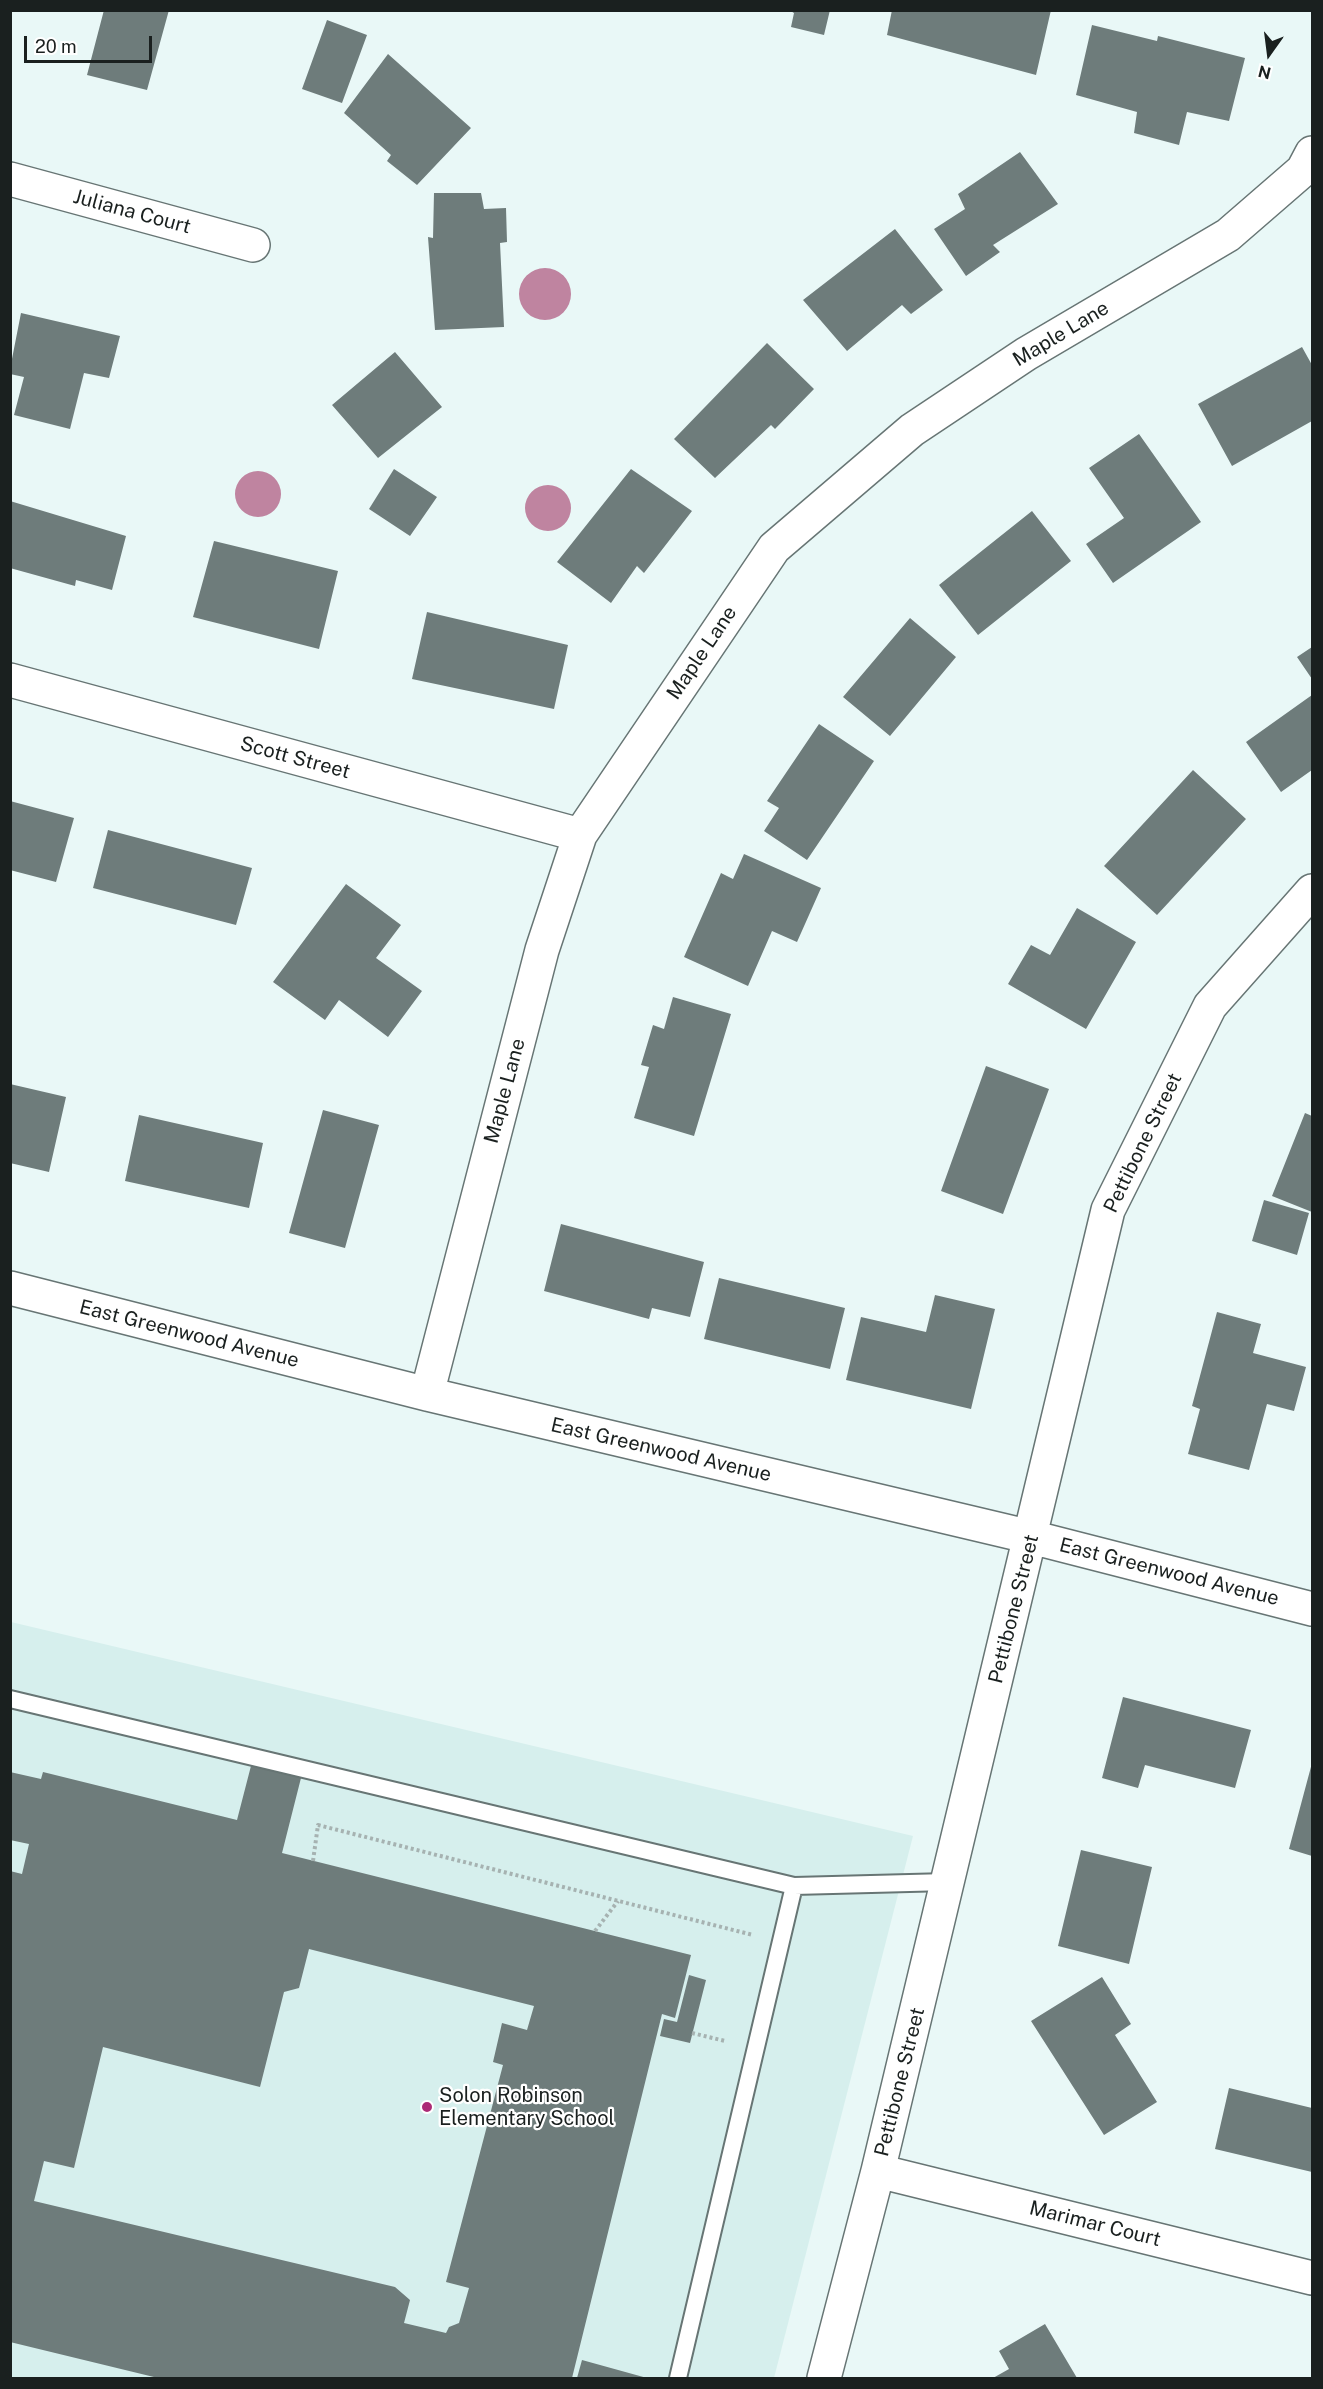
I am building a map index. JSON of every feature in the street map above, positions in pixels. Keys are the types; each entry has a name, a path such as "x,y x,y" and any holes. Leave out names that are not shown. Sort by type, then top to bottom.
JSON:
{"street":[{"name":"Maple Lane","path":"427,1394 542,950 580,835 774,548 912,430 1026,354 1228,235 1303,170 1312,153"},
{"name":"Juliana Court","path":"10,179 253,245"},
{"name":"Scott Street","path":"10,680 580,835"},
{"name":"Pettibone Street","path":"824,2379 879,2171 1108,1210 1210,1006 1312,891"},
{"name":"East Greenwood Avenue","path":"10,1288 427,1394 1031,1537 1312,1608"},
{"name":"Marimar Court","path":"879,2171 1312,2278"}],"lane":[{"path":"10,1699 794,1886 948,1882"},
{"path":"678,2379 794,1886"}],"path":[{"path":"313,1861 318,1825 780,1942"},
{"path":"595,1931 618,1901"}],"shaded area":[{"path":"545,268 559,272 567,280 571,294 567,308 559,316 545,320 531,316 523,308 519,294 523,280 531,272"},
{"path":"263,471 275,477 280,485 280,503 275,511 267,516 253,517 245,514 238,507 235,489 238,481 245,474"},
{"path":"548,485 564,492 571,508 564,524 548,531 532,524 525,508 532,492"},
{"name":"Solon Robinson Elementary School","path":"11,1622 913,1836 774,2378 11,2378"}],"building":[{"path":"104,10 169,10 147,90 87,75"},
{"path":"789,10 830,10 824,35 791,27 794,13"},
{"path":"892,10 1051,10 1036,75 887,35"},
{"path":"327,20 367,35 342,103 302,89"},
{"path":"1092,25 1157,41 1158,36 1245,58 1229,121 1187,112 1179,145 1134,133 1137,112 1076,95"},
{"path":"388,54 471,128 417,185 387,161 391,155 344,113"},
{"path":"1020,152 1058,204 993,245 1000,252 966,276 934,229 965,209 958,194"},
{"path":"434,193 481,193 484,209 506,208 507,242 500,243 504,327 435,330 428,237 433,238"},
{"path":"895,229 943,290 911,314 902,305 847,351 803,300"},
{"path":"21,313 120,336 109,378 84,373 70,429 14,415 24,377 10,374"},
{"path":"767,343 814,389 775,429 771,425 715,478 674,439"},
{"path":"1302,347 1312,365 1312,421 1232,466 1198,404"},
{"path":"395,352 442,407 378,458 332,405"},
{"path":"1139,434 1201,522 1113,583 1086,544 1124,518 1089,468"},
{"path":"394,469 437,497 410,536 369,509"},
{"path":"631,469 692,511 644,573 637,566 611,603 557,562"},
{"path":"10,501 126,536 112,590 76,580 75,586 10,568"},
{"path":"1032,511 1071,561 978,635 939,585"},
{"path":"214,541 338,571 319,649 193,617"},
{"path":"427,612 568,645 554,709 412,679"},
{"path":"910,618 956,657 890,736 843,697"},
{"path":"1312,647 1312,679 1297,657"},
{"path":"1312,695 1312,770 1281,792 1246,742"},
{"path":"819,724 874,761 807,860 764,831 779,808 767,801"},
{"path":"1193,770 1246,819 1157,915 1104,866"},
{"path":"10,801 74,818 56,882 10,870"},
{"path":"108,830 252,868 236,925 93,888"},
{"path":"744,854 821,888 797,942 772,931 748,986 684,957 721,873 733,879"},
{"path":"346,884 401,925 376,958 422,991 388,1037 339,1000 325,1020 273,982"},
{"path":"1077,908 1136,942 1086,1029 1008,984 1031,945 1050,955"},
{"path":"673,997 731,1014 694,1136 634,1118 649,1067 641,1065 653,1025 664,1029"},
{"path":"986,1066 1049,1089 1003,1214 941,1191"},
{"path":"10,1084 66,1097 49,1172 10,1163"},
{"path":"323,1110 379,1125 345,1248 289,1233"},
{"path":"1305,1113 1312,1116 1312,1212 1272,1196"},
{"path":"139,1115 263,1143 249,1208 125,1181"},
{"path":"1264,1200 1309,1213 1297,1255 1252,1241"},
{"path":"561,1224 704,1262 690,1317 652,1308 649,1319 544,1291"},
{"path":"719,1278 845,1308 830,1369 704,1339"},
{"path":"935,1295 995,1309 971,1409 846,1380 861,1317 926,1332"},
{"path":"1217,1312 1261,1324 1253,1353 1306,1367 1294,1411 1267,1404 1249,1470 1188,1454 1200,1409 1192,1406"},
{"path":"1123,1697 1251,1730 1235,1788 1145,1765 1138,1788 1102,1778"},
{"name":"Solon Robinson Elementary School","path":"252,1762 302,1774 282,1853 691,1955 675,2018 662,2014 572,2378 158,2378 10,2342 10,1871 22,1874 29,1844 10,1840 10,1772 41,1779 43,1772 237,1820","holes":["309,1949 534,2006 527,2030 502,2023 493,2062 503,2065 446,2282 469,2288 459,2323 449,2327 446,2333 404,2323 410,2300 395,2287 34,2201 44,2161 74,2168 103,2047 260,2087 284,1992 299,1988"]},
{"path":"1312,1763 1312,1856 1289,1849"},
{"path":"1081,1850 1152,1867 1129,1964 1058,1946"},
{"path":"689,1975 706,1980 690,2043 660,2036 664,2019 677,2022"},
{"path":"1102,1977 1131,2024 1115,2035 1157,2102 1104,2135 1031,2021"},
{"path":"1229,2088 1312,2108 1312,2172 1215,2149"},
{"path":"1045,2324 1077,2378 993,2378 1009,2369 999,2351"},
{"path":"582,2360 647,2378 577,2378"}],"place":[{"name":"Solon Robinson Elementary School","path":"427,2107"}]}
